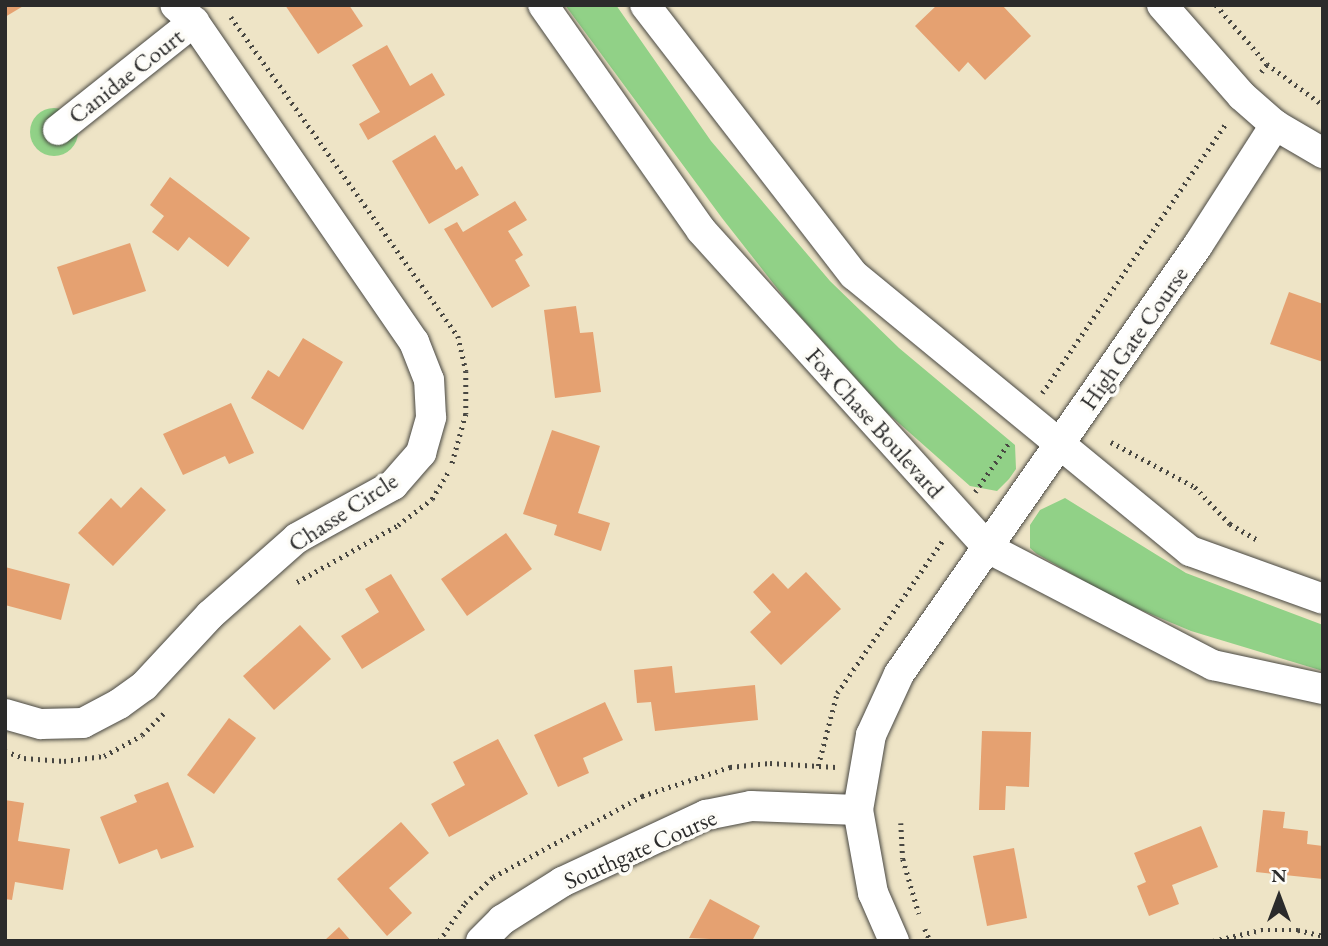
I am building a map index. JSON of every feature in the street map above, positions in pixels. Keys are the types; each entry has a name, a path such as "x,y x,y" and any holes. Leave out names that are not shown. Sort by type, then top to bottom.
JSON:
{"street":[{"name":"Fox Chase Boulevard","path":"542,5 701,230 988,548 1213,665 1323,689"},
{"path":"645,5 854,275 1058,446 1191,551 1323,599"},
{"path":"1162,5 1242,96 1275,125 1323,153"},
{"name":"Canidae Court","path":"58,130 185,14"},
{"name":"Chasse Circle","path":"5,714 40,724 83,723 119,704 145,686 210,615 297,538 393,485 421,453 431,417 429,380 414,342 185,14"},
{"name":"High Gate Course","path":"988,548 1275,125"},
{"path":"894,941 873,893 858,810 872,735 899,674 988,548"},
{"name":"Southgate Course","path":"481,941 502,920 562,883 706,815 751,806 858,810"}],"path":[{"path":"221,5 256,46 458,335 466,371 466,414 456,457 432,499 398,525 284,589"},
{"path":"1216,5 1267,64 1323,105"},
{"path":"1030,386 1130,456 1195,487 1230,524 1271,546"},
{"path":"5,751 24,758 64,761 104,756 142,735 166,710"},
{"path":"901,823 910,892 930,941"},
{"path":"1213,941 1261,930 1298,930 1323,936"}],"green space":[{"path":"565,5 616,5 711,141 830,281 899,348 1015,445 1016,469 997,491 970,486 884,410 791,306 722,218"},
{"path":"54,108 71,115 78,132 71,149 54,156 37,149 30,132 37,115"},
{"path":"1065,498 1186,573 1323,625 1323,671 1191,631 1117,600 1037,554 1030,548 1030,525 1040,510"}],"building":[{"path":"5,5 25,5 5,17"},
{"path":"285,5 349,5 363,26 318,54"},
{"path":"937,5 1002,5 1031,36 985,80 968,62 959,72 915,26"},
{"path":"387,45 410,86 432,73 445,95 368,140 359,124 380,112 352,65"},
{"path":"435,135 456,170 462,166 479,195 429,224 392,161"},
{"path":"170,177 250,238 228,267 189,237 178,251 152,232 164,216 150,205"},
{"path":"515,201 527,220 508,231 523,255 515,260 530,286 492,308 444,229 457,222 463,232"},
{"path":"130,243 146,291 73,315 57,267"},
{"path":"1289,292 1323,304 1323,362 1270,344"},
{"path":"576,306 580,333 593,332 601,392 555,398 544,310"},
{"path":"303,338 343,362 303,430 251,398 268,370 279,377"},
{"path":"231,403 254,453 229,464 225,456 183,475 163,434"},
{"path":"552,430 600,446 578,513 610,523 601,551 554,535 557,525 523,514"},
{"path":"141,487 166,510 113,566 78,533 111,498 121,508"},
{"path":"506,533 532,569 467,616 441,579"},
{"path":"5,567 70,584 61,620 5,605"},
{"path":"806,572 841,609 781,665 750,632 771,612 753,592 773,573 788,589"},
{"path":"391,574 425,630 362,669 341,636 379,612 365,589"},
{"path":"300,625 331,659 274,710 243,676"},
{"path":"672,666 675,693 755,685 758,720 655,731 651,702 637,703 634,670"},
{"path":"605,702 623,740 583,758 589,773 558,787 534,735"},
{"path":"229,718 256,738 214,794 187,775"},
{"path":"982,731 1031,732 1029,787 1006,786 1005,810 979,810"},
{"path":"498,739 528,794 449,837 431,804 465,785 453,762"},
{"path":"168,782 194,847 161,859 157,849 119,864 100,817 137,802 134,795"},
{"path":"5,800 24,803 18,841 70,849 63,890 15,882 12,900 5,899"},
{"path":"1263,810 1285,812 1283,828 1308,831 1307,844 1323,846 1323,879 1256,872"},
{"path":"401,822 429,853 389,888 412,913 387,936 337,879"},
{"path":"1201,826 1218,867 1172,885 1179,904 1149,916 1137,886 1146,882 1134,853"},
{"path":"1014,848 1027,918 987,926 973,856"},
{"path":"710,899 760,926 752,941 689,938"},
{"path":"339,927 351,941 324,941"}]}
